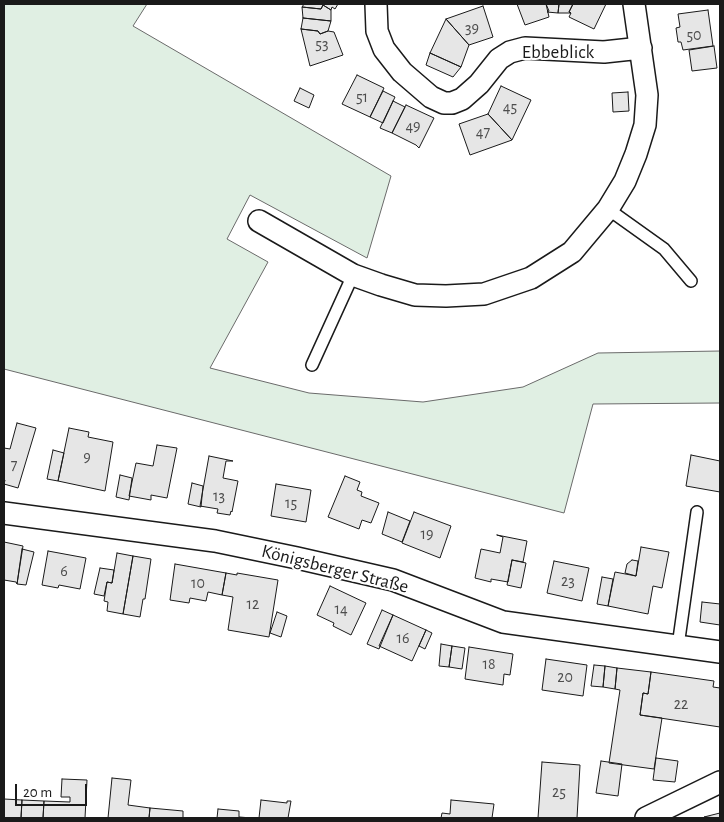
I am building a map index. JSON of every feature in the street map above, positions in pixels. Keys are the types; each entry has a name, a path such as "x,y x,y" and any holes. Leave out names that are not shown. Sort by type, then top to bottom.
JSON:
{"street":[{"name":"Ebbeblick","path":"376,4 377,31 384,49 402,72 430,97 444,103 452,103 462,99 478,84 499,59 510,52 526,48 604,52 641,48"},
{"path":"259,221 353,275 416,295 484,294 531,278 572,252 608,209 625,181 645,125 647,94 634,4"},
{"name":"Königsberger Straße","path":"4,513 224,543 393,580 503,622 720,652"},
{"path":"646,818 720,782"}],"lane":[{"path":"608,209 664,249 691,281"},
{"path":"312,365 353,275"},
{"path":"678,646 697,512"}],"green space":[{"path":"4,4 147,4 133,26 391,176 367,258 250,195 227,239 268,262 210,368 309,393 423,402 523,387 598,353 720,351 720,403 593,404 564,513 4,369"}],"building":[{"path":"304,4 338,4 335,9 332,7 331,10 323,5 321,9 302,7"},
{"path":"517,4 546,4 549,17 525,25"},
{"path":"546,4 559,4 558,13 547,12 549,11"},
{"path":"559,4 573,4 569,12 571,13 558,13"},
{"path":"573,4 606,4 594,29 569,17"},
{"path":"323,5 331,10 331,21 303,18 302,7 321,9"},
{"path":"483,6 493,37 469,45 446,19"},
{"path":"708,10 713,46 683,50 681,42 678,42 676,28 680,27 678,14"},
{"path":"303,18 331,21 328,31 320,34 318,31 301,29"},
{"path":"446,19 469,45 461,67 430,53"},
{"path":"301,29 318,31 320,34 328,31 334,32 343,55 310,66"},
{"path":"714,46 717,68 692,71 689,50"},
{"path":"430,53 461,67 453,77 426,65"},
{"path":"357,75 384,88 370,117 342,104"},
{"path":"501,86 531,100 512,140 488,114"},
{"path":"300,88 314,95 309,108 294,101"},
{"path":"383,91 395,97 383,123 370,117"},
{"path":"628,92 629,111 613,112 612,93"},
{"path":"393,101 405,107 392,133 380,128"},
{"path":"406,105 434,118 419,148 392,133"},
{"path":"488,114 512,140 470,155 459,124"},
{"path":"17,423 36,428 18,488 4,484 4,448 10,449"},
{"path":"69,428 89,432 88,437 113,442 105,491 58,481"},
{"path":"157,445 177,448 167,498 151,495 151,500 129,496 136,463 153,466"},
{"path":"53,450 64,453 58,481 47,479"},
{"path":"691,455 720,461 720,492 686,486"},
{"path":"209,456 233,461 226,461 223,478 238,481 230,515 217,513 218,509 200,506"},
{"path":"120,475 132,478 129,500 116,497"},
{"path":"345,476 360,482 357,490 362,492 361,496 379,503 371,523 362,520 359,529 328,517"},
{"path":"192,483 203,486 201,507 188,504"},
{"path":"276,484 311,490 306,522 271,516"},
{"path":"388,512 410,521 402,542 382,534"},
{"path":"414,512 451,526 440,558 402,543"},
{"path":"497,535 527,541 523,562 512,560 508,582 491,579 491,582 475,578 481,549 500,553 503,537"},
{"path":"4,542 23,546 17,584 16,582 4,580"},
{"path":"641,547 669,552 662,588 653,586 648,614 608,606 615,572 636,576"},
{"path":"22,549 34,552 26,585 17,584"},
{"path":"48,551 86,558 80,589 59,585 58,588 42,585"},
{"path":"117,553 133,556 123,614 107,611 108,602 104,601 107,582 112,583"},
{"path":"133,556 151,559 145,599 143,599 140,617 123,614"},
{"path":"512,560 526,563 521,588 507,585"},
{"path":"632,560 638,561 636,576 625,573 627,564"},
{"path":"554,561 589,568 582,601 547,593"},
{"path":"175,564 226,573 222,595 208,592 206,601 190,598 189,603 170,600"},
{"path":"100,568 114,570 112,583 107,582 104,596 94,594"},
{"path":"226,573 278,580 269,637 228,630 233,597 222,595"},
{"path":"602,577 613,579 608,606 597,604"},
{"path":"330,586 366,603 351,635 333,626 334,623 317,615"},
{"path":"702,602 720,604 720,625 700,622"},
{"path":"382,610 393,615 379,649 367,644"},
{"path":"277,612 287,616 281,637 270,633"},
{"path":"393,615 426,630 412,661 379,646"},
{"path":"426,630 432,633 425,649 419,646"},
{"path":"441,644 452,646 449,667 439,666"},
{"path":"452,646 465,648 462,669 449,667"},
{"path":"469,647 513,654 510,675 504,674 503,685 465,679"},
{"path":"546,659 587,665 583,696 542,690"},
{"path":"594,665 605,666 603,687 591,686"},
{"path":"605,666 617,668 615,689 603,687"},
{"path":"617,668 651,672 648,694 643,693 640,715 662,718 654,769 609,763 620,690 615,689"},
{"path":"651,672 714,681 713,687 720,688 720,727 640,715 643,693 648,694"},
{"path":"656,758 678,761 675,782 653,780"},
{"path":"601,761 622,764 618,796 596,793"},
{"path":"542,762 580,765 577,818 538,818"},
{"path":"112,778 131,780 128,805 150,808 149,818 108,818"},
{"path":"62,779 87,780 85,818 43,818 44,801 70,802 70,797 61,797"},
{"path":"4,799 22,800 21,818 4,818"},
{"path":"22,800 44,801 43,818 21,818"},
{"path":"261,800 287,803 287,801 291,801 288,818 259,818"},
{"path":"451,800 494,804 492,818 441,818 442,813 450,814"},
{"path":"150,808 183,811 183,818 149,818"},
{"path":"218,809 239,811 239,817 252,818 217,818"},
{"path":"720,813 720,818 704,817"}]}
